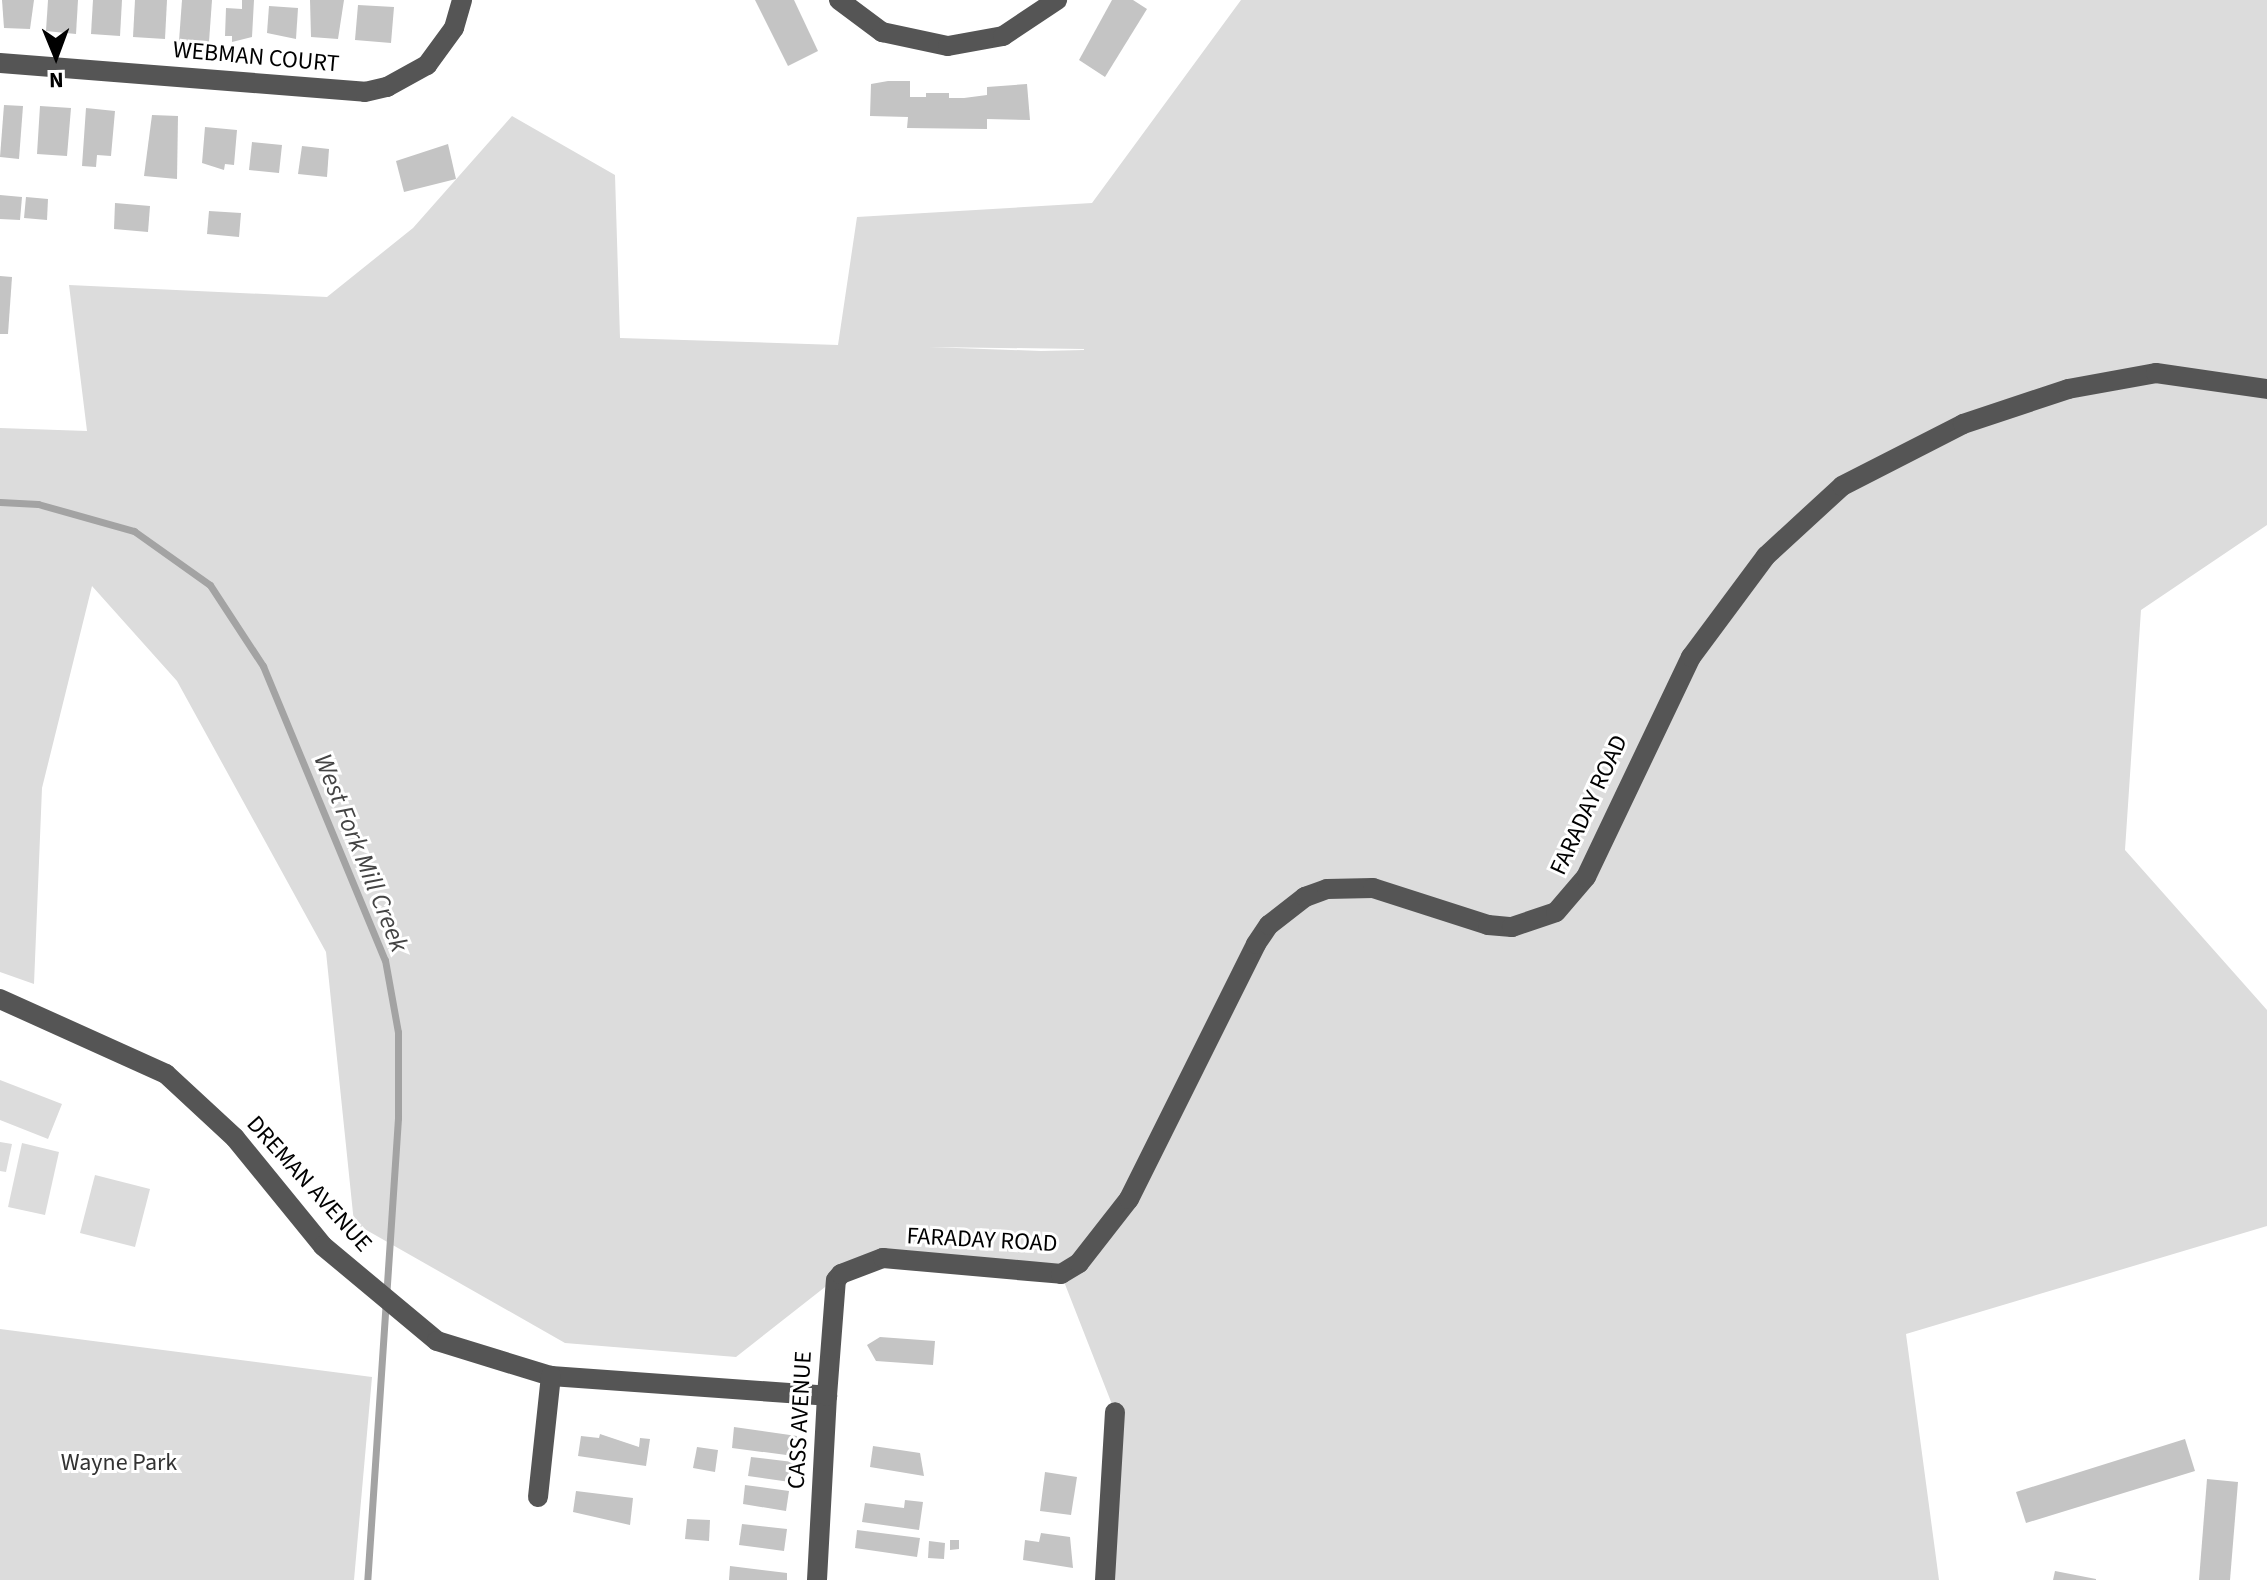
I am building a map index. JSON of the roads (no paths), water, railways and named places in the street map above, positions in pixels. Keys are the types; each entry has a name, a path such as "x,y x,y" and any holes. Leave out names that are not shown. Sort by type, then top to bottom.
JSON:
{"street":[{"name":"WEBMAN COURT","path":"0,63 365,92 408,78 427,65 454,28 462,0"},
{"path":"839,0 882,32 948,46 1003,36 1057,0"},
{"name":"FARADAY ROAD","path":"848,1269 883,1258 1061,1274 1079,1263 1129,1199 1256,944 1277,917 1305,897 1327,889 1373,888 1488,925 1512,927 1556,912 1586,877 1691,657 1766,556 1842,486 1963,424 2068,389 2156,373 2267,389"},
{"name":"DREMAN AVENUE","path":"0,999 166,1074 235,1138 323,1246 437,1341 551,1376 827,1396"},
{"name":"CASS AVENUE","path":"817,1580 836,1280 848,1269"},
{"path":"538,1497 551,1376"},
{"path":"1105,1580 1115,1412"}],"waterway":[{"name":"West Fork Mill Creek","path":"0,502 38,504 134,531 210,585 263,666 385,960 398,1032 398,1118 367,1580"}],"park label":[{"name":"Wayne Park","path":"119,1463"}]}
